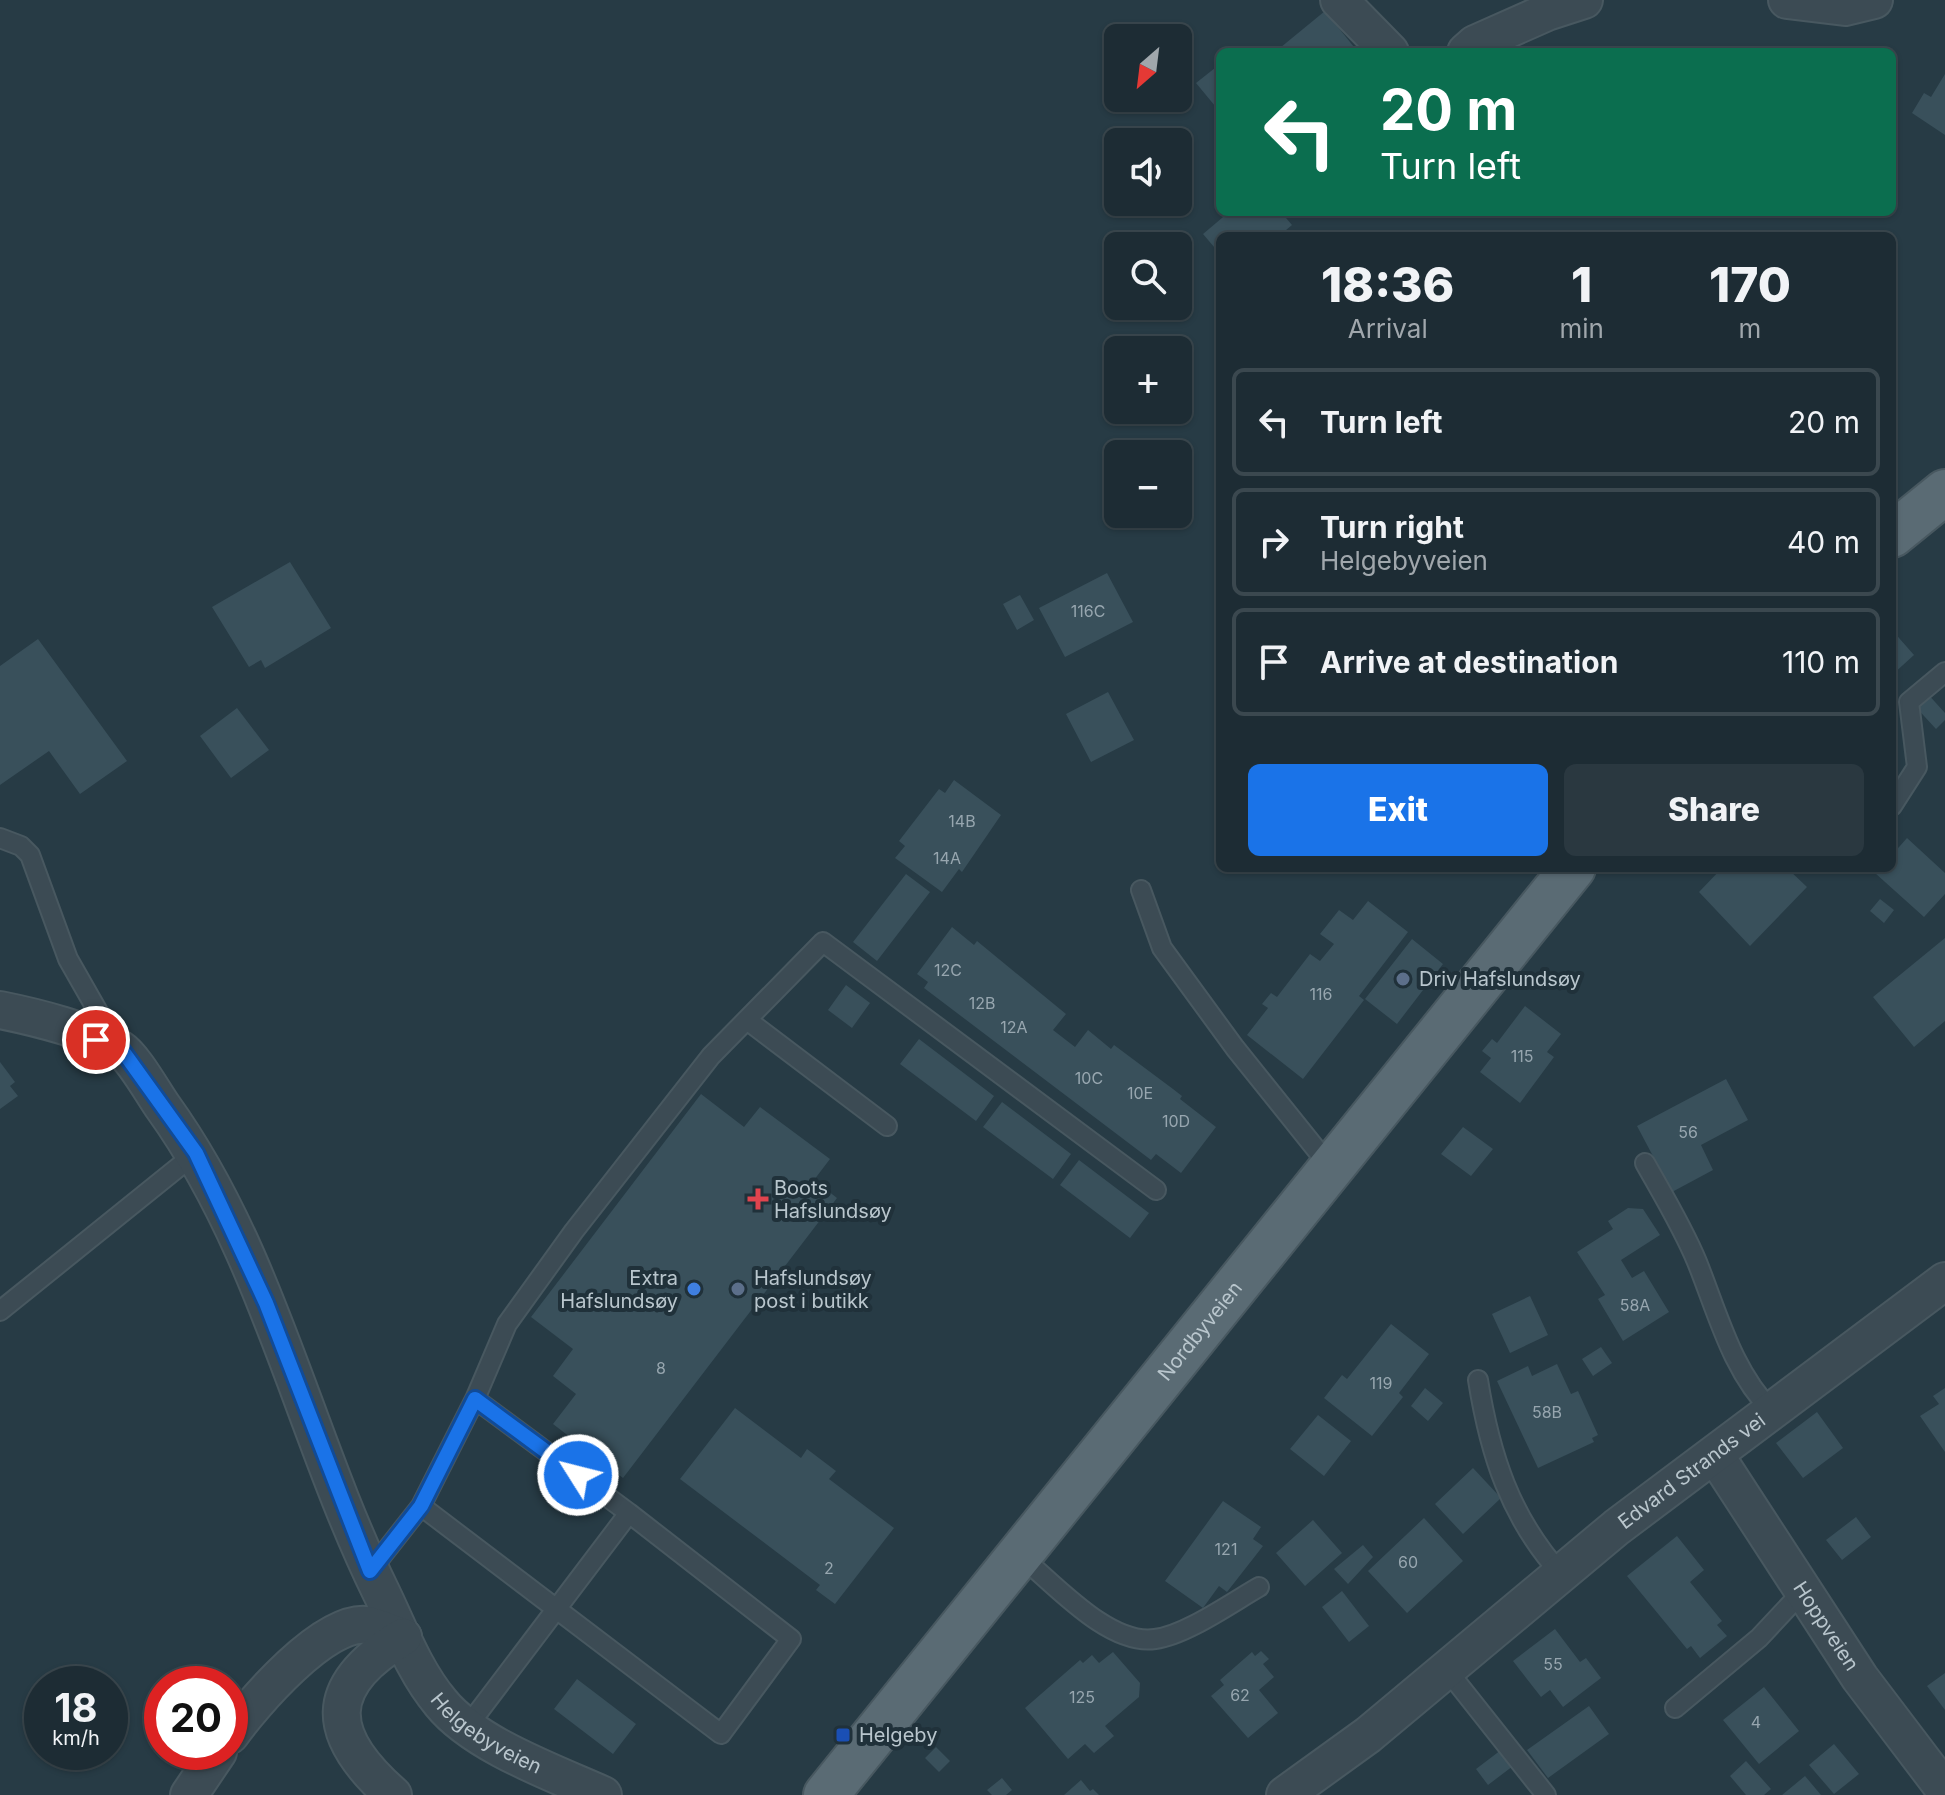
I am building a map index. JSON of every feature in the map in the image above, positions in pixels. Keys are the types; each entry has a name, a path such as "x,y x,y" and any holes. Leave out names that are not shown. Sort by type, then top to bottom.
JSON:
{"main road":[{"path":"1896,532 1945,492"},
{"name":"Nordbyveien","path":"826,1795 1570,872"}],"street":[{"path":"1339,0 1386,48"},
{"path":"1470,48 1547,12 1584,0"},
{"path":"1787,0 1845,7 1874,0"},
{"path":"0,1010 42,1019 122,1050"},
{"name":"Helgebyveien","path":"122,1050 196,1153 266,1303 370,1571 422,1677 442,1705 467,1727 532,1763 603,1795"},
{"name":"Edvard Strands vei","path":"1285,1795 1368,1735 1617,1527 1945,1281"},
{"name":"Hoppveien","path":"1715,1455 1860,1678 1945,1790"},
{"path":"248,1712 271,1683 309,1650 331,1638 365,1624 403,1637"},
{"path":"393,1795 360,1762 347,1741 341,1720 344,1695 354,1675 373,1655 403,1637"},
{"path":"189,1795 206,1770"}],"lane":[{"path":"1896,800 1917,767 1909,702 1945,672"},
{"path":"0,838 21,846 30,855 68,959 101,1022 122,1050"},
{"path":"1141,890 1162,948 1235,1048 1332,1169"},
{"path":"370,1571 421,1506 475,1399 507,1324 574,1231 711,1056 823,942 1156,1190"},
{"path":"747,1020 887,1126"},
{"path":"0,1311 196,1153"},
{"path":"1645,1163 1696,1259 1734,1354 1753,1389 1772,1411"},
{"path":"1478,1380 1487,1436 1499,1470 1532,1542 1561,1574"},
{"path":"421,1506 721,1734 791,1639 475,1399"},
{"path":"467,1727 629,1513"},
{"path":"1018,1554 1099,1622 1138,1640 1158,1639 1184,1628 1259,1587"},
{"path":"1675,1708 1759,1638 1802,1592"},
{"path":"1447,1670 1546,1795"}],"building":[{"path":"1325,11 1355,48 1280,48"},
{"path":"1216,67 1216,107 1196,83"},
{"path":"1945,74 1945,135 1912,113 1924,93 1931,97"},
{"path":"1224,216 1284,216 1292,225 1284,232 1216,232 1216,249 1203,234"},
{"path":"290,562 331,628 265,668 261,660 249,667 212,607"},
{"path":"1107,573 1133,622 1065,657 1039,608"},
{"path":"1020,595 1034,620 1017,630 1003,604"},
{"path":"1896,635 1914,655 1896,671"},
{"path":"38,639 127,761 80,794 49,751 0,785 0,666"},
{"path":"1108,692 1134,740 1091,762 1066,714"},
{"path":"1926,692 1945,713 1945,720 1936,729 1913,704"},
{"path":"237,708 269,750 231,778 200,736"},
{"path":"954,780 1001,815 962,872 959,869 942,892 895,858 905,846 899,841 939,789 945,793"},
{"path":"1907,838 1945,873 1945,894 1924,917 1875,873 1896,872 1896,850"},
{"path":"1718,872 1791,872 1807,887 1750,946 1699,892"},
{"path":"906,874 930,892 877,961 853,942"},
{"path":"1880,899 1894,910 1884,923 1870,911"},
{"path":"1368,901 1408,932 1359,996 1364,1000 1303,1079 1247,1035 1268,1008 1262,1004 1271,993 1277,997 1310,954 1320,961 1334,944 1320,934 1339,910 1353,920"},
{"path":"952,927 974,945 977,941 1066,1014 1053,1030 1075,1047 1088,1030 1111,1049 1114,1045 1173,1089 1182,1096 1180,1099 1216,1127 1181,1173 1156,1154 1151,1160 924,988 928,982 917,974"},
{"path":"1945,938 1945,1021 1914,1047 1873,997"},
{"path":"1412,939 1443,964 1397,1024 1365,999"},
{"path":"846,985 870,1003 852,1028 828,1010"},
{"path":"1525,1006 1561,1034 1547,1052 1554,1057 1520,1103 1480,1072 1491,1058 1482,1051 1492,1039 1497,1043"},
{"path":"919,1039 994,1096 976,1121 900,1064"},
{"path":"0,1062 15,1082 10,1086 18,1096 0,1109"},
{"path":"1726,1079 1748,1120 1701,1145 1713,1170 1672,1192 1637,1126"},
{"path":"701,1094 744,1127 760,1107 830,1159 814,1180 837,1198 623,1478 553,1424 576,1394 553,1376 573,1349 531,1317"},
{"path":"1002,1102 1071,1154 1053,1179 983,1127"},
{"path":"1463,1127 1493,1149 1471,1176 1441,1154"},
{"path":"1079,1160 1149,1213 1130,1238 1060,1185"},
{"path":"1628,1208 1643,1209 1660,1235 1621,1260 1632,1278 1644,1271 1669,1312 1623,1341 1598,1299 1605,1295 1577,1252 1613,1229 1608,1221"},
{"path":"1530,1296 1548,1335 1510,1353 1492,1314"},
{"path":"1391,1324 1429,1354 1399,1393 1403,1397 1372,1436 1324,1398 1342,1375 1347,1379"},
{"path":"1601,1347 1612,1363 1593,1376 1582,1359"},
{"path":"1557,1364 1571,1394 1578,1391 1598,1435 1592,1438 1594,1442 1538,1468 1497,1381 1528,1366 1532,1376"},
{"path":"1425,1388 1443,1403 1428,1421 1411,1406"},
{"path":"1945,1388 1945,1452 1920,1416 1939,1404 1933,1396"},
{"path":"735,1408 801,1458 807,1449 836,1471 829,1479 894,1528 835,1604 816,1590 820,1585 680,1479"},
{"path":"1817,1412 1843,1448 1803,1478 1776,1443"},
{"path":"1318,1415 1351,1441 1324,1476 1290,1449"},
{"path":"1473,1468 1501,1498 1463,1534 1435,1504"},
{"path":"1223,1501 1261,1527 1253,1539 1263,1546 1227,1592 1219,1586 1203,1608 1165,1581"},
{"path":"1856,1517 1871,1537 1842,1560 1826,1540"},
{"path":"1424,1518 1463,1561 1407,1613 1368,1571"},
{"path":"1313,1520 1342,1553 1305,1586 1276,1553"},
{"path":"1677,1536 1704,1570 1690,1582 1722,1621 1717,1625 1727,1636 1700,1658 1691,1646 1687,1649 1627,1576"},
{"path":"1363,1545 1373,1557 1348,1584 1334,1569"},
{"path":"1342,1591 1369,1626 1349,1642 1322,1607"},
{"path":"1555,1629 1580,1662 1586,1658 1601,1678 1563,1707 1550,1690 1541,1697 1513,1661"},
{"path":"1261,1651 1269,1659 1263,1664 1274,1677 1259,1690 1278,1713 1248,1738 1211,1696 1224,1685 1220,1680 1252,1652 1255,1656"},
{"path":"1113,1652 1140,1683 1139,1697 1105,1726 1114,1736 1094,1753 1085,1744 1068,1759 1025,1708 1080,1660 1083,1663 1092,1655 1099,1663"},
{"path":"1945,1673 1945,1710 1927,1686"},
{"path":"577,1679 636,1724 613,1754 554,1709"},
{"path":"1764,1687 1799,1731 1759,1764 1723,1720"},
{"path":"1589,1706 1609,1734 1548,1778 1527,1750"},
{"path":"1834,1744 1859,1774 1834,1794 1809,1765"},
{"path":"936,1747 950,1761 939,1772 925,1758"},
{"path":"1501,1750 1513,1766 1488,1785 1476,1769"},
{"path":"1746,1761 1771,1789 1764,1795 1746,1795 1730,1776"},
{"path":"1805,1776 1821,1795 1782,1795"},
{"path":"1002,1778 1012,1790 1006,1795 992,1795 987,1790"},
{"path":"1081,1780 1090,1791 1093,1789 1099,1795 1064,1795"}],"place":[{"name":"Driv Hafslundsøy","path":"1403,979"},
{"name":"Boots Hafslundsøy","path":"758,1199"},
{"name":"Extra Hafslundsøy","path":"694,1289"},
{"name":"Hafslundsøy post i butikk","path":"738,1289"},
{"name":"Helgeby","path":"843,1735"}],"route":[{"path":"96,1040 122,1050 196,1153 266,1303 370,1571 421,1506 475,1399 578,1475"}]}
